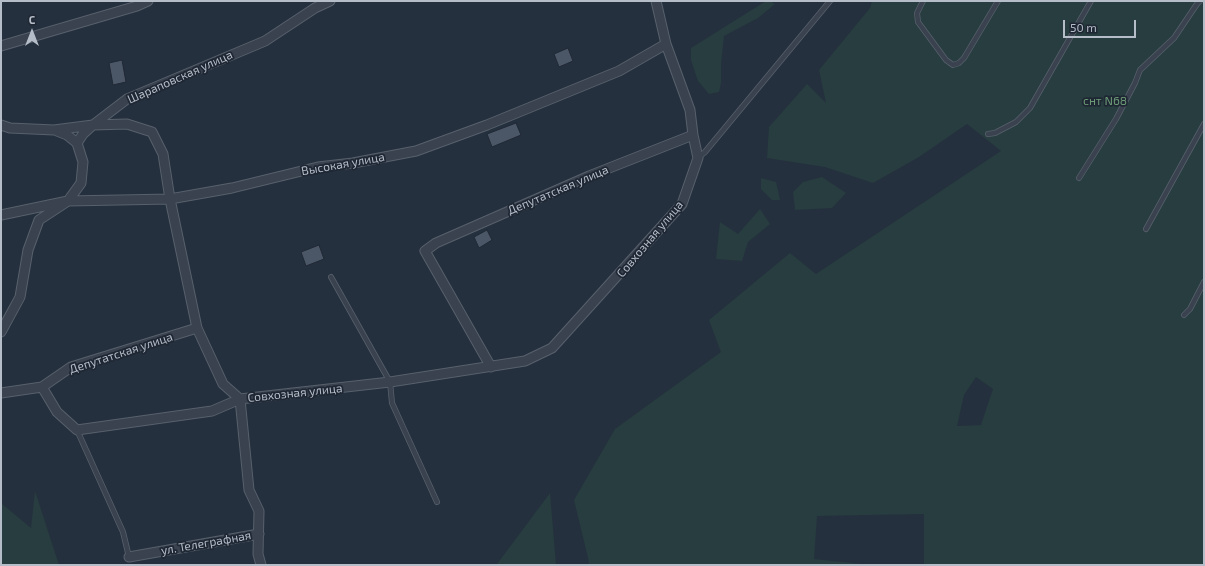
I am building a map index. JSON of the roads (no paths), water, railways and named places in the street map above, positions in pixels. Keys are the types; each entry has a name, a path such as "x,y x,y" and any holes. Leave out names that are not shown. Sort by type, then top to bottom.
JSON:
{"street":[{"path":"1,46 148,1"},
{"name":"Шараповская улица","path":"77,144 83,134 93,125 127,99 265,41 315,8 330,1"},
{"name":"Совхозная улица","path":"78,430 212,411 240,399 390,382 525,361 552,348 682,204 698,158 690,110 666,44 656,1"},
{"name":"Высокая улица","path":"1,215 68,202 170,198 232,188 318,167 353,163 416,151 487,125 619,71 666,44"},
{"path":"1,125 10,128 54,130 93,125 127,124 152,132 163,154 170,198 197,328 223,384 240,399 249,490 259,511 258,554 261,565"},
{"path":"1,332 20,297 28,250 39,220 68,202 81,183 83,162 77,144 67,135 54,130"},
{"name":"Депутатская улица","path":"491,366 425,251 436,243 589,176 694,136"},
{"name":"Депутатская улица","path":"1,393 42,387 71,367 197,328"},
{"path":"42,387 58,412 78,430"},
{"name":"ул. Телеграфная","path":"129,557 259,534"}],"lane":[{"path":"698,158 710,146 830,1"},
{"path":"923,1 917,13 918,22 946,60 953,65 959,63 964,58 998,1"},
{"path":"988,134 995,133 1016,122 1030,108 1090,1"},
{"path":"1079,178 1116,119 1135,83 1140,70 1174,38 1200,1"},
{"path":"1146,229 1204,124"},
{"path":"331,278 390,382 392,403 437,502"},
{"path":"1184,315 1190,310 1204,282"},
{"path":"78,430 123,532 129,557"}],"park label":[{"name":"снт N68","path":"1105,101"}]}
